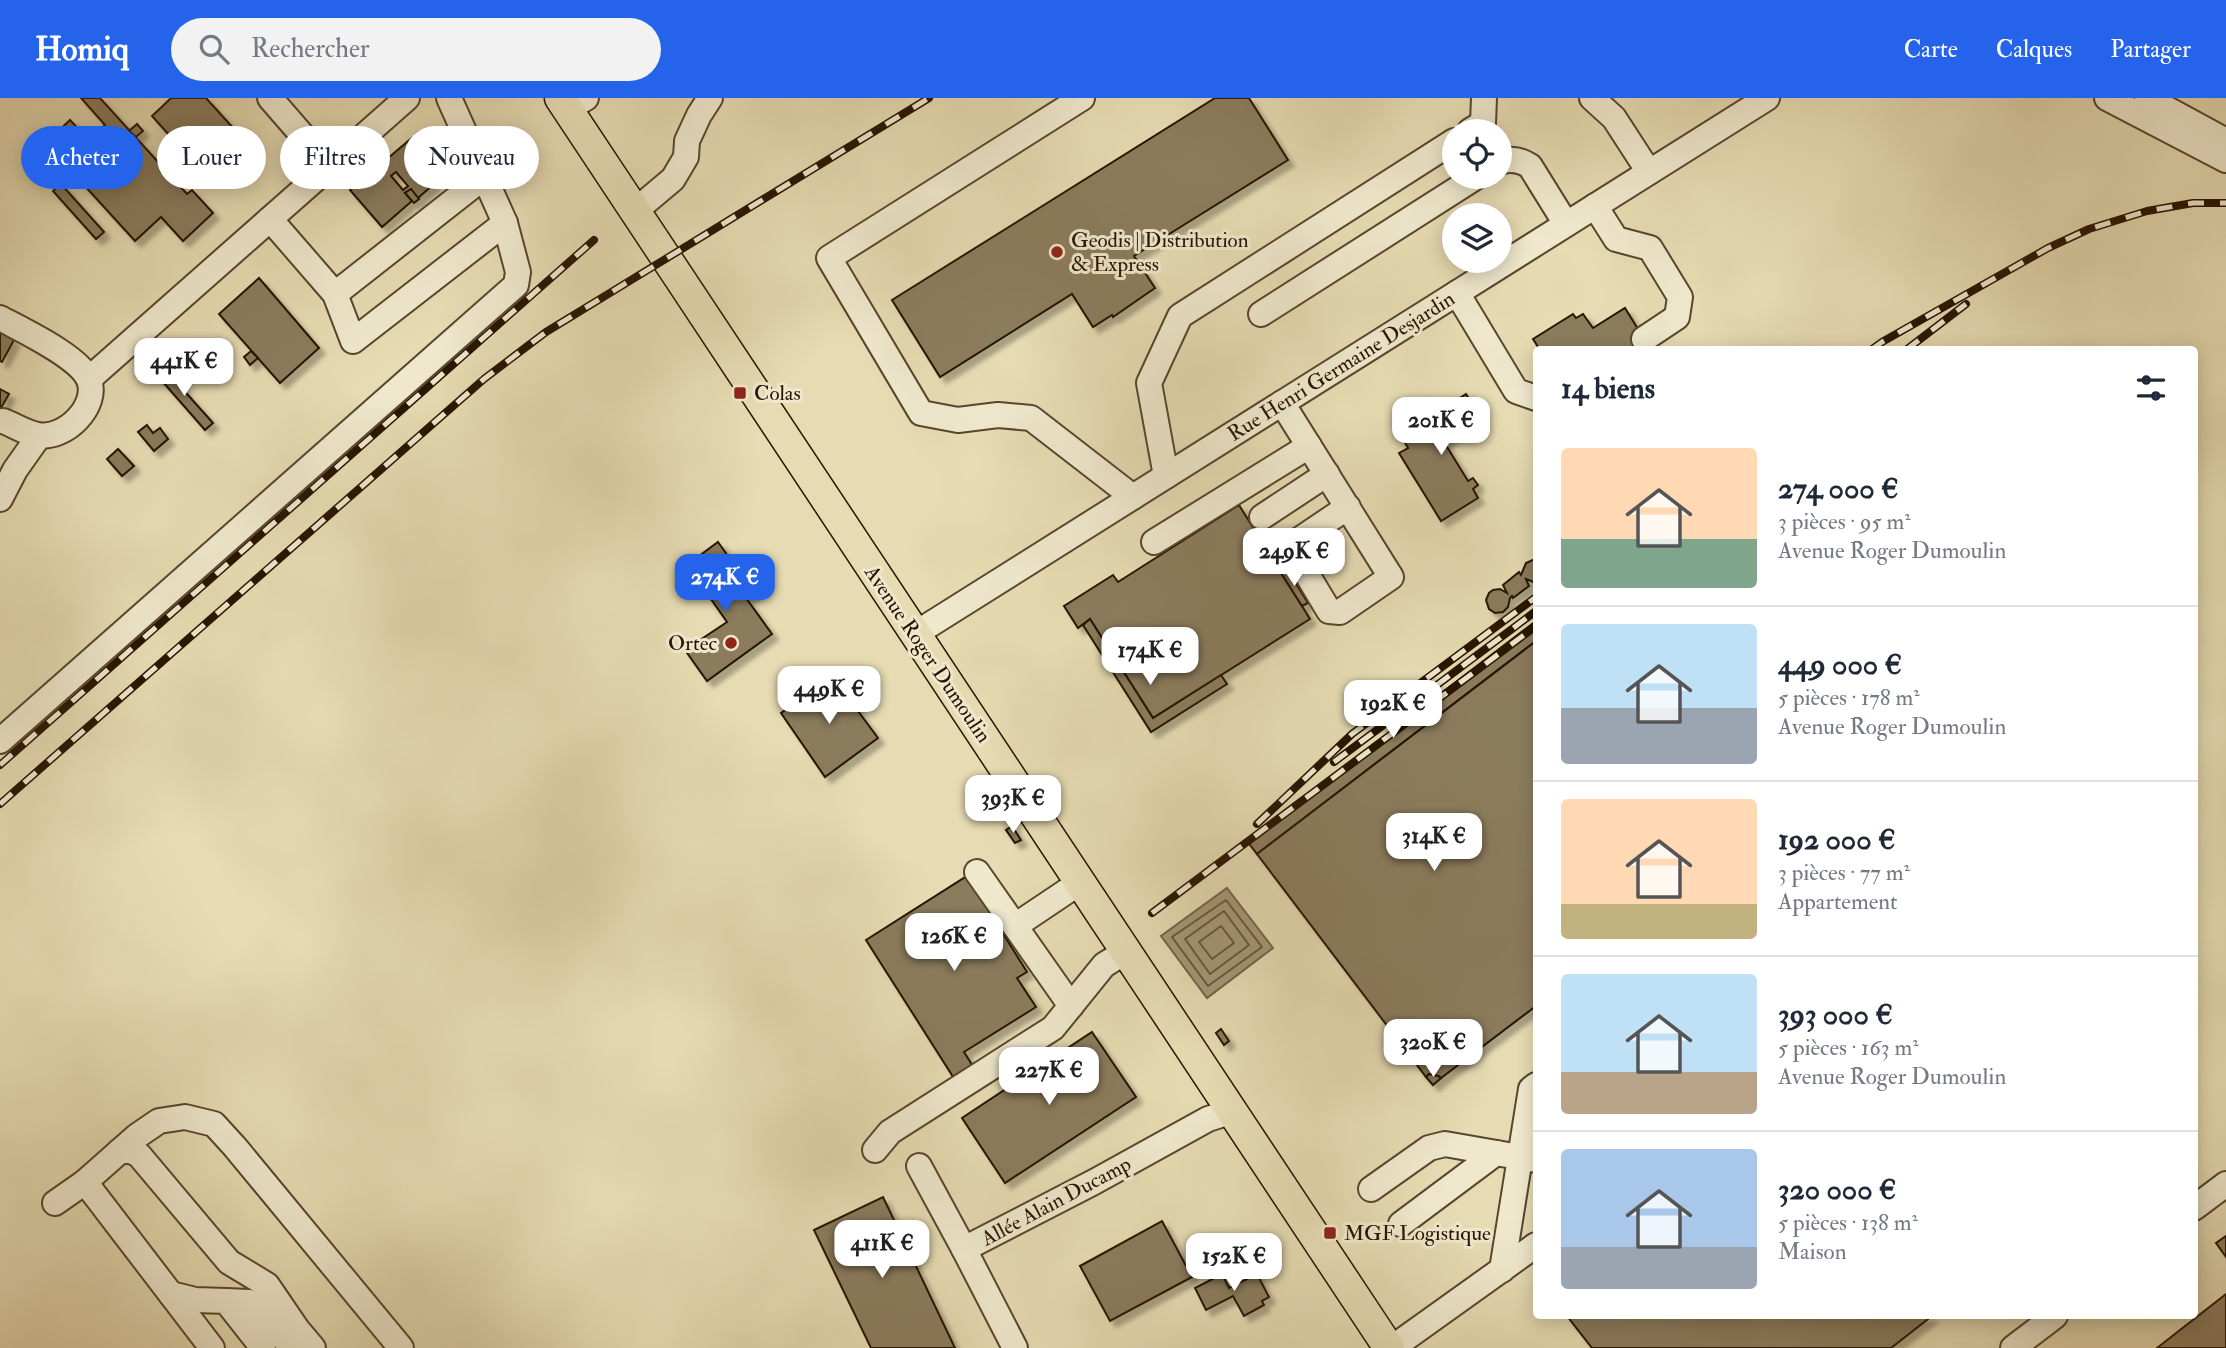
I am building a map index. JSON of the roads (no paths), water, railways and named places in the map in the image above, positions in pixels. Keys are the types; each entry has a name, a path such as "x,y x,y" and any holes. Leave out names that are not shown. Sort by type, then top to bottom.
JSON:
{"main road":[{"name":"Avenue Roger Dumoulin","path":"571,102 635,211 1079,883 1391,1348"}],"street":[{"path":"270,98 294,126"},
{"path":"375,126 407,98"},
{"path":"449,98 461,126"},
{"path":"635,211 673,179 685,157 687,141 710,98"},
{"path":"1082,98 829,258 921,413 958,420 999,415 1031,418 1133,497"},
{"path":"1483,119 1484,98"},
{"path":"1592,98 1613,108 1649,172"},
{"name":"Rue Henri Germaine Desjardin","path":"915,634 1766,98"},
{"path":"2107,98 2226,160"},
{"path":"2147,98 2226,141"},
{"path":"1166,476 1149,383 1180,316 1442,149"},
{"path":"1512,159 1530,166 1566,224"},
{"path":"89,379 304,189"},
{"path":"335,295 469,189"},
{"path":"0,741 516,285 518,272 505,223 489,189"},
{"path":"1261,314 1457,189"},
{"path":"1595,206 1615,239 1650,248 1680,298 1677,317 1644,339"},
{"path":"271,219 335,295 353,341 505,223"},
{"path":"1457,293 1516,391 1533,397"},
{"path":"0,318 72,359 89,379 91,399 78,419 58,433 39,436 3,421"},
{"path":"1282,403 1348,507"},
{"path":"0,499 15,470 39,436"},
{"path":"1154,541 1309,446"},
{"path":"1262,517 1327,474"},
{"path":"977,872 1071,1006"},
{"path":"1015,926 1079,883"},
{"path":"875,1150 891,1132 1053,1028 1104,965 1125,952"},
{"path":"1502,1270 1518,1157 1533,1087"},
{"name":"Allée Alain Ducamp","path":"919,1166 964,1250 1208,1119 1233,1111"},
{"path":"55,1203 85,1182 137,1136 159,1122 184,1118 214,1124 401,1348"},
{"path":"1371,1189 1429,1148 1445,1144 1518,1157"},
{"path":"120,1151 131,1151 139,1156 229,1262 267,1284 313,1348"},
{"path":"1401,1224 1518,1157"},
{"path":"85,1182 212,1348"},
{"path":"2198,1205 2226,1184"},
{"path":"1391,1348 1533,1247"},
{"path":"964,1250 1015,1348"},
{"path":"171,1294 195,1300 249,1302 257,1306 292,1348"},
{"path":"226,1301 262,1348"},
{"path":"2013,1348 2051,1319"}],"water":[{"path":"1227,888 1273,948 1207,998 1161,936"}],"railway":[{"path":"0,804 484,379 546,332 929,98"},
{"path":"1876,346 2048,248 2089,229 2147,211 2193,203 2226,203"},
{"path":"0,765 594,240"},
{"path":"1911,346 1966,304"},
{"path":"1257,824 1352,734 1533,599"},
{"path":"1334,762 1533,613"},
{"path":"1152,913 1533,628"}],"place":[{"name":"Geodis | Distribution & Express","path":"1057,252"},
{"name":"Colas","path":"740,393"},
{"name":"Ortec","path":"731,643"},
{"name":"MGF Logistique","path":"1330,1233"}]}
